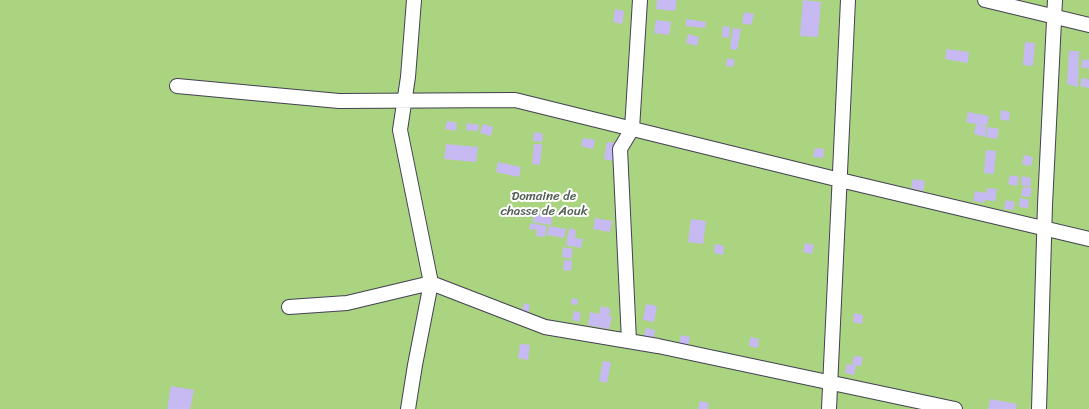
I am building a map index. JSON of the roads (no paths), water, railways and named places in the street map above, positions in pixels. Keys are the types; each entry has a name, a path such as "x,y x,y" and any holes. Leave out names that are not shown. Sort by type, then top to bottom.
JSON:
{"street":[{"path":"408,409 414,365 431,283 400,130 408,76 414,0"},
{"path":"629,341 620,149 632,129 640,0"},
{"path":"829,409 848,0"},
{"path":"985,0 1089,25"},
{"path":"1039,409 1055,0"},
{"path":"177,86 339,101 515,100 840,180 1089,239"},
{"path":"289,307 347,303 431,283 545,327 658,346 955,409"}],"park label":[{"name":"Domaine de chasse de Aouk","path":"544,204"}]}
